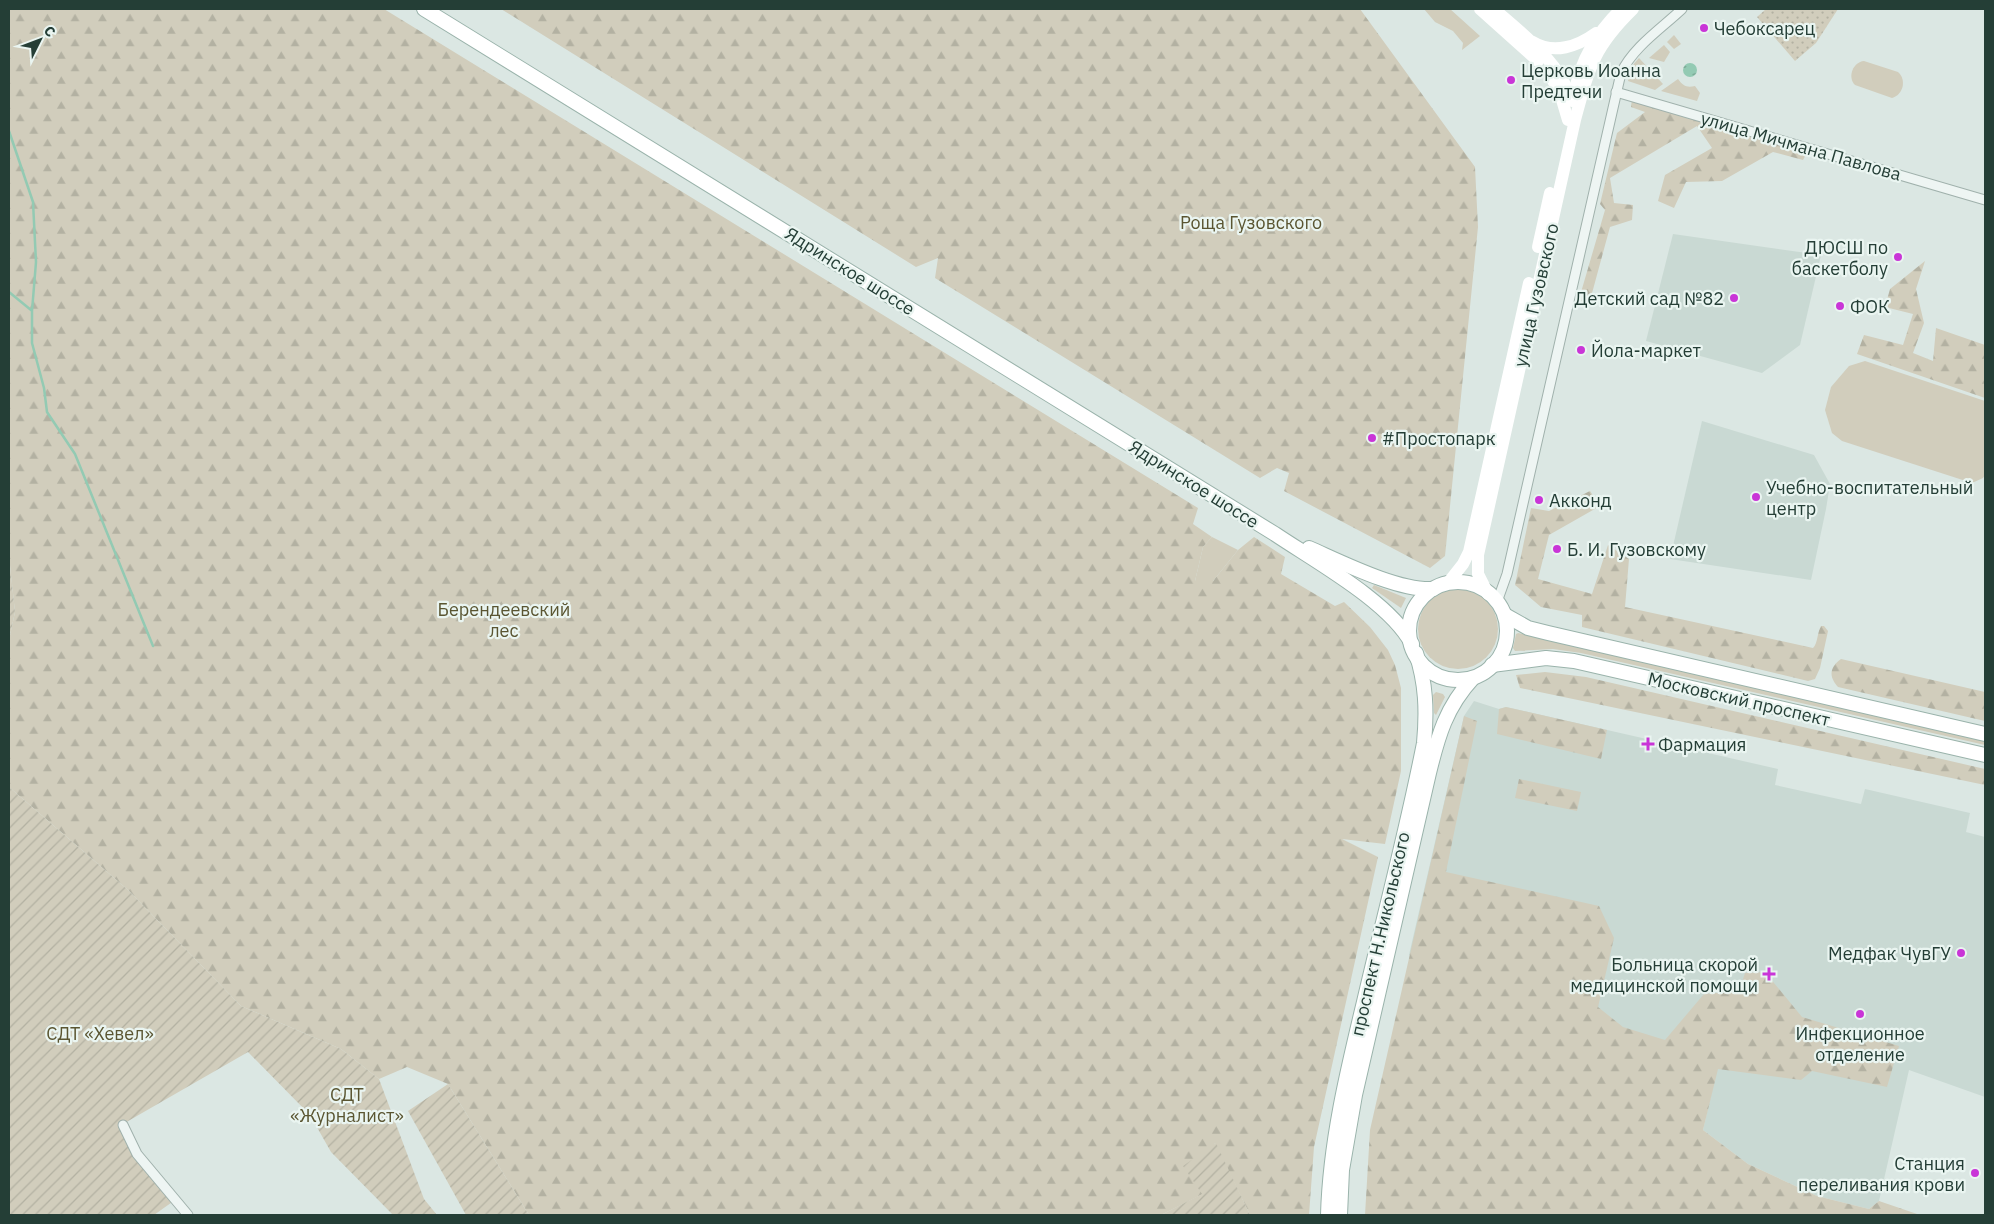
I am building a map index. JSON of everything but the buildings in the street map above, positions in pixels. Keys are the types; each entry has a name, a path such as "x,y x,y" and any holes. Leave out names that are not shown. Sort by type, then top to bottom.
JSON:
{"main road":[{"name":"Ядринское шоссе","path":"424,9 1276,534 1371,600 1394,620 1406,634 1414,649"},
{"path":"1480,9 1496,15 1537,60 1551,77 1572,120"},
{"name":"улица Гузовского","path":"1448,583 1463,564 1469,552 1572,120 1585,56 1603,27 1621,9"},
{"name":"улица Гузовского","path":"1572,102 1583,72 1602,44 1633,9"},
{"path":"1512,31 1544,47 1559,49 1580,43 1603,27"},
{"path":"1529,40 1556,69 1564,82 1572,102 1572,120"},
{"path":"1537,60 1556,69 1583,72"},
{"name":"улица Гузовского","path":"1492,598 1478,574 1478,554 1572,120"},
{"name":"Ядринское шоссе","path":"1276,534 1403,586 1422,590 1433,589"},
{"path":"1448,583 1472,584 1492,598 1505,615 1507,625 1505,645 1502,653 1492,665 1473,678 1456,680 1439,675 1427,666 1414,649 1409,626 1418,602 1433,589 1448,583"},
{"name":"Московский проспект","path":"1505,615 1528,628 1548,633 1985,734"},
{"name":"проспект Н.Никольского","path":"1328,1215 1331,1168 1339,1116 1424,743 1426,704 1422,670 1414,649"},
{"name":"Московский проспект","path":"1492,665 1546,658 1574,661 1985,755"},
{"name":"проспект Н.Никольского","path":"1340,1215 1342,1170 1355,1096 1437,740 1449,709 1473,678"}],"street":[{"path":"1492,598 1508,574 1621,72 1629,58 1682,9"},
{"name":"улица Мичмана Павлова","path":"1616,92 1985,200"},
{"path":"123,1124 137,1154 188,1215"}],"shaded area":[{"name":"Детский сад №82","path":"1673,234 1821,255 1800,345 1762,373 1646,341"},
{"name":"Учебно-воспитательный центр","path":"1702,421 1814,455 1830,484 1811,580 1670,559"},
{"path":"1474,701 1499,709 1506,707 1778,769 1775,785 1861,804 1865,789 1970,813 1966,832 1985,837 1985,1097 1909,1070 1879,1201 1869,1209 1817,1196 1748,1164 1703,1130 1717,1069 1409,955 1464,716"}],"green space":[{"name":"Берендеевский лес","path":"9,9 384,9 1198,508 1193,524 1212,537 1203,547 1195,581 1213,581 1238,550 1254,537 1285,557 1281,574 1335,606 1344,602 1370,627 1388,650 1395,665 1401,688 1401,771 1385,844 1342,839 1378,857 1314,1147 1309,1215 1250,1215 1215,1143 1203,1194 1161,1215 529,1215 448,1084 407,1067 379,1079 341,1049 241,1006 128,890 9,787 9,640 15,612 9,556"},
{"name":"Роща Гузовского","path":"501,9 1360,9 1475,167 1478,227 1445,556 1430,568 1284,491 1289,473 1277,468 1260,478 935,278 938,258 916,267"},
{"path":"1424,9 1450,9 1480,36 1462,50 1463,43 1453,31 1435,22"},
{"path":"1766,9 1838,9 1816,43 1795,61 1757,17"},
{"path":"1674,35 1681,44 1674,49 1667,42"},
{"path":"1664,45 1670,52 1664,62 1649,58"},
{"path":"1639,58 1663,84 1655,90 1628,81 1632,66"},
{"path":"1864,61 1898,72 1903,83 1899,94 1892,98 1855,85 1851,78 1852,70 1857,64"},
{"path":"1678,79 1685,86 1695,86 1700,93 1697,101 1661,91"},
{"path":"1632,99 1808,151 1803,160 1773,152 1722,181 1686,182 1674,208 1658,201 1665,175 1712,148 1697,126 1610,178 1614,203 1633,205 1632,220 1610,227 1588,308 1577,306 1605,210 1600,204 1617,133 1645,112 1631,107"},
{"path":"1925,261 1916,289 1924,323 1913,353 1933,361 1936,328 1985,345 1985,398 1857,354 1864,335 1903,345 1913,314 1885,307 1890,289"},
{"path":"1865,361 1985,401 1985,475 1983,478 1972,483 1842,441 1832,433 1825,410 1831,387 1849,366"},
{"path":"1590,491 1600,506 1549,535 1538,579 1592,594 1608,545 1629,559 1625,607 1813,648 1821,626 1824,626 1828,631 1820,668 1815,679 1808,681 1582,627 1582,615 1541,607 1515,585 1531,508 1549,511"},
{"path":"1212,537 1238,550 1213,581 1195,581 1203,547"},
{"path":"9,556 15,612 9,640"},
{"path":"1374,585 1406,598 1401,608 1372,588"},
{"path":"1458,589 1473,592 1486,601 1495,614 1498,629 1495,644 1486,657 1473,666 1458,669 1443,666 1430,657 1421,644 1418,629 1421,614 1430,601 1443,592"},
{"path":"1516,634 1985,741 1985,745 1581,653 1553,649 1515,651 1513,648"},
{"path":"1841,659 1985,692 1985,721 1838,687 1833,679 1832,672 1834,665"},
{"path":"1545,672 1586,677 1985,769 1985,785 1520,688 1516,675"},
{"path":"1436,692 1443,694 1445,697 1436,715 1434,713 1433,695"},
{"path":"1506,707 1607,730 1601,759 1497,734 1499,709"},
{"path":"1464,716 1477,721 1446,872 1599,906 1614,938 1598,1007 1623,1027 1665,1040 1704,994 1739,991 1745,973 1765,972 1802,1017 1899,1046 1887,1087 1812,1071 1801,1080 1718,1069 1703,1130 1748,1164 1817,1196 1869,1209 1879,1201 1920,1215 1365,1215 1370,1130"},
{"path":"1519,779 1581,792 1577,811 1515,798"},
{"name":"СДТ «Хевел»","path":"9,787 128,890 241,1006 341,1049 379,1079 424,1199 437,1215 393,1215 331,1152 310,1115 248,1052 123,1124 137,1154 175,1200 154,1215 9,1215"},
{"path":"448,1084 529,1215 466,1215 408,1111"},
{"path":"1216,1143 1250,1215 1161,1215 1202,1194 1183,1166"}],"water":[{"path":"1690,63 1695,65 1697,70 1695,75 1690,77 1685,75 1683,70 1685,65"}],"waterway":[{"path":"9,131 33,202 36,262 32,311 32,343 44,388 47,412 75,454 153,646"},
{"path":"9,292 31,310"}],"place":[{"name":"Чебоксарец","path":"1704,28"},
{"name":"Церковь Иоанна Предтечи","path":"1511,80"},
{"name":"ДЮСШ по баскетболу","path":"1898,257"},
{"name":"Детский сад №82","path":"1734,298"},
{"name":"ФОК","path":"1840,306"},
{"name":"Йола-маркет","path":"1581,350"},
{"name":"#Простопарк","path":"1372,438"},
{"name":"Учебно-воспитательный центр","path":"1756,497"},
{"name":"Акконд","path":"1539,500"},
{"name":"Б. И. Гузовскому","path":"1557,549"},
{"name":"Фармация","path":"1648,744"},
{"name":"Медфак ЧувГУ","path":"1961,953"},
{"name":"Больница скорой медицинской помощи","path":"1769,974"},
{"name":"Инфекционное отделение","path":"1860,1014"},
{"name":"Станция переливания крови","path":"1975,1173"}],"park label":[{"name":"СДТ «Журналист»","path":"347,1104"}]}
